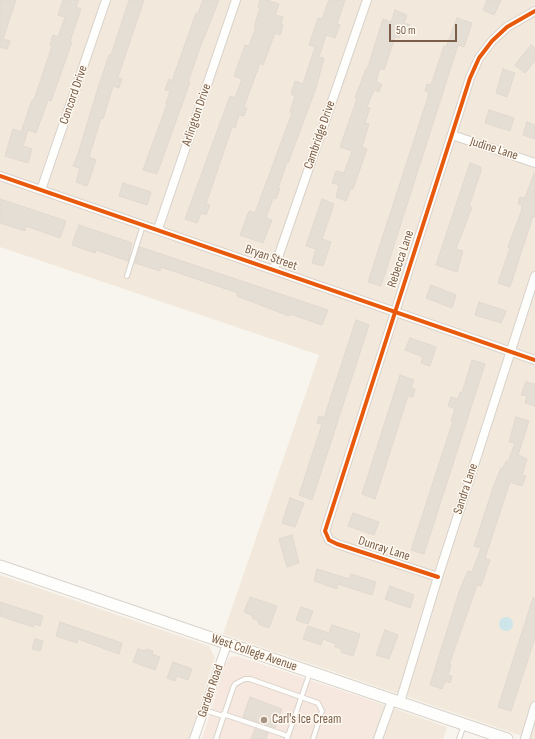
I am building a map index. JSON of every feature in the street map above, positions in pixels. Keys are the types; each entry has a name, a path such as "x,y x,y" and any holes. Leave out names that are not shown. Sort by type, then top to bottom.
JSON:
{"main road":[{"name":"West College Avenue","path":"0,566 507,739"}],"street":[{"name":"Concord Drive","path":"41,190 106,0"},
{"name":"Arlington Drive","path":"158,229 236,0"},
{"name":"Cambridge Drive","path":"274,270 367,0"},
{"name":"Rebecca Lane","path":"327,537 325,531 328,521 470,78 479,58 492,41 507,27 535,11"},
{"name":"Judine Lane","path":"452,136 535,163"},
{"name":"Bryan Street","path":"0,176 158,229 535,360"},
{"name":"Sandra Lane","path":"378,739 396,701 438,577 535,276"},
{"name":"Dunray Lane","path":"327,537 337,544 438,577"},
{"name":"Garden Road","path":"194,739 227,644"},
{"path":"525,739 535,706"}],"lane":[{"path":"127,276 143,224"},
{"path":"204,710 288,737 310,672"},
{"path":"216,739 223,715 235,684 245,679 250,679 318,703 322,708 313,739"},
{"path":"459,739 464,724"}],"shaded area":[{"path":"0,0 535,0 535,739 531,739 223,634 319,355 0,247"},
{"path":"0,575 209,646 215,658 189,739 0,739"},
{"path":"237,656 373,701 378,705 380,710 371,739 202,739 225,665 230,657"},
{"path":"373,701 447,727 443,739 371,739 379,714 378,705"}],"water":[{"path":"506,617 511,619 513,624 511,629 506,631 501,629 499,624 501,619"}],"building":[{"path":"0,0 16,0 3,39 10,41 7,49 0,47"},
{"path":"63,0 79,0 76,7 81,9 70,41 72,42 51,101 48,100 36,133 28,130 23,146 32,149 28,163 5,156 13,129 21,132 32,100 34,100 52,46 50,45 53,35 58,37 65,17 58,15"},
{"path":"129,0 144,0 118,77 122,79 119,88 113,86 89,157 96,160 87,186 76,182 80,168 73,166 109,55 111,55"},
{"path":"203,0 219,0 199,50 188,82 190,82 157,174 143,170 167,104 170,91 165,90 169,79 172,81 196,13 198,13"},
{"path":"260,0 267,0 279,4 275,15 283,17 281,25 283,25 280,35 275,33 263,65 260,63 244,107 247,108 244,116 239,115 235,128 232,127 206,204 210,205 206,215 201,213 197,223 185,219 230,96 235,98 242,79 234,76 245,45 249,46 256,27 254,27 260,8 258,7"},
{"path":"329,0 345,0 337,24 340,25 335,38 326,35 319,57 324,58 316,88 288,163 287,162 278,188 280,188 276,199 273,198 266,218 272,220 263,243 240,235 249,211 255,213 292,113 290,112 295,96 291,94 295,81 303,84 315,47 309,45 318,18 322,19"},
{"path":"487,0 501,0 494,15 483,10"},
{"path":"395,10 407,15 404,23 410,25 407,34 401,32 399,38 395,37 384,70 380,68 376,82 382,84 379,92 374,90 367,107 370,108 365,123 369,124 362,147 367,149 353,189 351,188 346,201 336,197 339,185 332,183 336,171 344,173 352,151 340,147 357,99 355,98 366,69 367,70 383,19 391,22"},
{"path":"457,18 472,23 464,47 458,45 381,286 368,282 427,100 429,93 425,91 427,84 431,85 444,46 446,47"},
{"path":"531,45 535,48 535,61 525,73 515,65"},
{"path":"503,69 515,73 507,97 496,93"},
{"path":"489,110 514,118 510,131 485,123"},
{"path":"527,122 535,125 535,139 523,135"},
{"path":"470,163 481,167 481,171 469,206 472,207 456,249 463,251 457,272 436,265"},
{"path":"534,173 535,217 533,216 510,287 498,283 510,248 508,247 521,212 522,205 518,204 520,197 525,198"},
{"path":"123,183 151,192 147,205 119,196"},
{"path":"0,199 66,221 60,238 26,226 25,231 0,223"},
{"path":"322,199 334,204 322,239 331,242 323,266 312,263 316,249 306,246"},
{"path":"79,225 132,243 128,261 96,250 95,253 72,245"},
{"path":"140,247 328,310 322,325 290,314 289,316 237,296 238,293 161,267 160,271 135,263"},
{"path":"431,285 456,295 452,308 426,298"},
{"path":"479,302 506,311 501,323 475,315"},
{"path":"356,320 369,325 312,500 299,495 322,424 317,423 319,416 324,418"},
{"path":"410,338 436,347 430,366 421,363 423,357 405,350"},
{"path":"472,360 485,364 424,554 411,550 453,421 451,421 455,409 448,406 451,397 458,399 460,392 462,393"},
{"path":"400,375 414,380 411,388 415,389 413,397 408,396 375,499 362,494"},
{"path":"526,382 535,384 535,406 525,403 527,396 521,395"},
{"path":"516,417 529,421 518,455 527,459 522,475 526,476 522,486 510,482 485,558 490,560 481,586 477,585 449,665 451,665 448,675 452,676 450,683 445,681 442,689 430,685 460,589 468,571 472,572 481,548 474,546 494,485 501,468 503,468 506,461 508,462 515,443 509,442"},
{"path":"290,498 304,503 295,527 282,523"},
{"path":"353,513 379,522 374,535 348,526"},
{"path":"292,535 299,563 287,567 279,539"},
{"path":"317,569 349,579 351,574 376,582 372,595 338,584 337,589 314,581"},
{"path":"390,586 414,595 410,608 385,599"},
{"path":"250,597 277,606 269,628 258,624 259,621 252,618 253,616 244,612"},
{"path":"533,598 535,599 535,638 511,711 498,707"},
{"path":"0,602 43,616 40,626 34,624 33,627 0,616"},
{"path":"301,607 313,611 308,624 296,620"},
{"path":"60,622 122,643 119,654 78,639 77,643 56,636"},
{"path":"332,625 360,634 353,656 341,652 342,649 335,647 336,644 323,639 321,645 303,639 308,626 329,633"},
{"path":"385,630 398,635 389,659 376,655"},
{"path":"35,639 43,641 40,651 32,649"},
{"path":"138,649 153,651 152,654 160,657 155,670 133,662"},
{"path":"173,662 192,669 188,680 177,676 175,681 167,678"},
{"name":"Carl's Ice Cream","path":"250,697 282,709 275,728 243,717"},
{"path":"255,729 268,733 266,739 251,739"}],"cycle path":[{"path":"438,577 337,544 329,540 325,531 470,78 479,58 492,41 507,27 535,11"},
{"path":"0,176 535,360"}],"place":[{"name":"Carl's Ice Cream","path":"264,720"}]}
